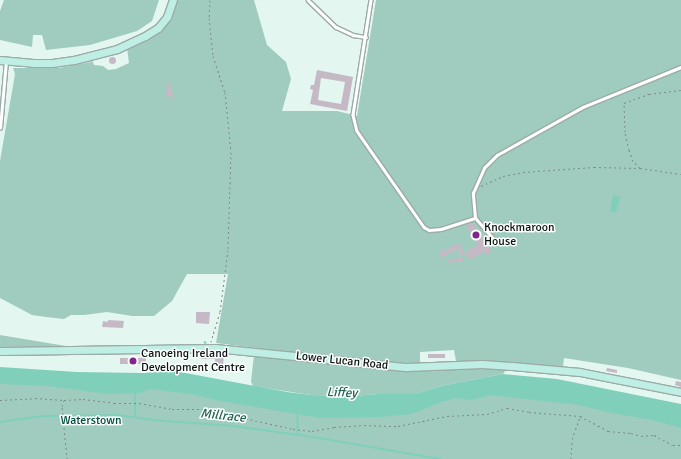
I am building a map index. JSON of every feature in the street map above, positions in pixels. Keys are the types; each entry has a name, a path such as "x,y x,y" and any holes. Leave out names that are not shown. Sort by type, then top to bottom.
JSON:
{"street":[{"path":"3,60 52,63 74,60 116,49 145,36 158,28 167,17 173,0"},
{"name":"Lower Lucan Road","path":"0,351 210,348 407,367 482,364 542,367 612,377 681,392"}],"lane":[{"path":"308,0 336,27 353,35 366,37"},
{"path":"371,0 353,115 357,131 424,227 428,230 441,229 475,218"},
{"path":"0,128 3,60"},
{"path":"494,240 475,218 473,192 484,168 497,155 583,107 681,67"}],"path":[{"path":"210,0 209,18 213,56 224,92 231,152 228,250 220,312 210,348"},
{"path":"640,168 633,161 629,150 625,132 624,103 649,94 681,90"},
{"path":"476,184 481,186 503,176 523,172 594,167 640,168 681,174"},
{"path":"0,400 35,398 64,400 83,399 114,404 139,403 159,408 212,409 293,429 303,430 364,425 398,426 447,416 487,414 507,408 529,412 580,416 608,431 631,433 641,436 654,435 673,445 681,445"},
{"path":"64,400 63,410 67,459"},
{"path":"571,459 572,439 580,416"}],"green space":[{"path":"4,0 159,0 152,21 137,31 90,45 46,50 42,35 33,35 32,47 0,40 0,11"},
{"path":"176,0 254,0 267,45 286,62 291,79 282,111 337,111 357,116 376,0 681,0 681,380 628,368 564,358 563,367 485,361 456,361 454,350 420,352 420,364 380,363 216,343 228,274 187,274 172,301 154,316 132,316 107,312 71,315 64,319 46,317 32,315 0,298 0,161 15,74 13,68 59,68 91,62 92,60 94,65 103,66 108,70 116,69 129,63 127,48 161,32 172,19"},
{"path":"0,335 66,346 0,347"},
{"path":"254,355 379,369 507,368 503,374 441,386 415,394 352,396 311,395 253,386 251,382"},
{"name":"Waterstown","path":"135,383 298,404 465,389 681,416 681,459 0,459 0,384"}],"shaded area":[{"path":"613,195 620,197 616,213 610,211"},
{"path":"0,367 77,372 141,373 175,371 287,392 311,395 352,396 415,394 441,386 503,374 557,379 681,404 681,428 653,420 611,413 579,405 491,395 471,400 456,398 438,403 412,414 381,417 320,418 220,401 191,394 150,389 141,393 108,394 48,386 0,384"}],"building":[{"path":"112,56 115,57 115,63 112,64 109,63 108,60 109,57"},
{"path":"317,70 353,77 347,111 310,104 313,90 310,89 311,85 314,85","holes":["321,78 345,82 341,104 318,100"]},
{"path":"169,82 174,98 172,99 171,96 167,97 165,91 168,90 166,84"},
{"name":"Knockmaroon House","path":"472,222 492,251 486,255 483,252 470,260 465,253 478,244 466,226"},
{"path":"459,243 465,255 461,256 458,249 441,258 439,253"},
{"path":"463,257 464,261 449,263 448,260"},
{"path":"196,312 210,312 209,324 196,323"},
{"path":"108,320 124,321 123,328 102,327 103,321 108,322"},
{"path":"202,353 224,355 223,367 215,367 215,359 201,359"},
{"path":"428,354 445,354 445,358 428,358"},
{"name":"Canoeing Ireland Development Centre","path":"120,358 146,358 146,364 120,364"},
{"path":"607,368 617,370 617,373 606,371"},
{"path":"676,381 681,382 681,387 675,385"}],"waterway":[{"path":"135,391 135,417"},
{"path":"298,413 298,435"},
{"name":"Millrace","path":"0,422 43,416 118,415 152,420 234,426 319,438 441,459"}],"place":[{"name":"Knockmaroon House","path":"476,235"},
{"name":"Canoeing Ireland Development Centre","path":"133,361"}],"water label":[{"name":"Liffey","path":"342,393"}]}
